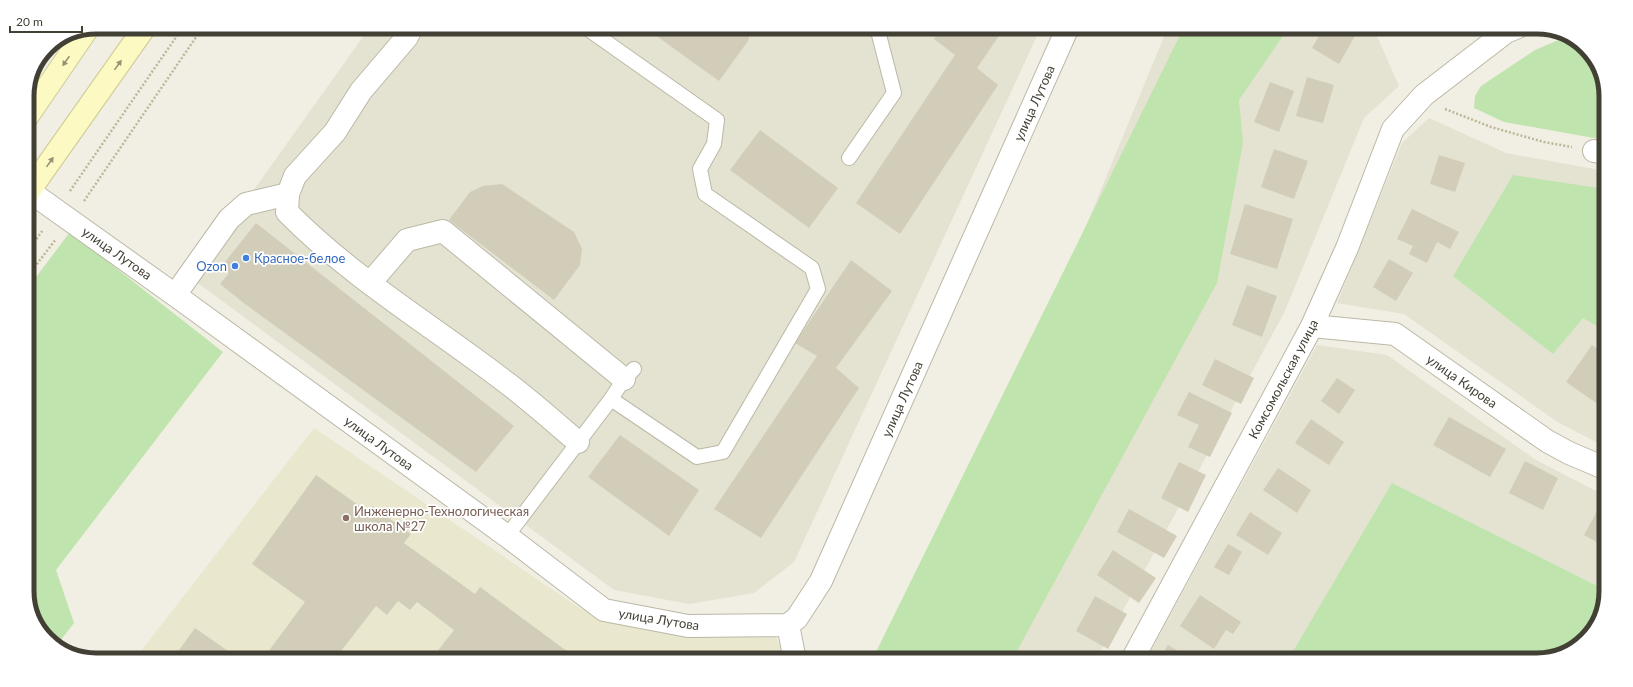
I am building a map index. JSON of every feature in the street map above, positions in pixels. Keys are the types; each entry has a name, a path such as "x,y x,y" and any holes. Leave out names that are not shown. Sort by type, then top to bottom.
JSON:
{"main road":[{"path":"34,183 140,34"},
{"path":"34,107 83,35"}],"street":[{"path":"409,34 361,91 335,132 295,176 288,194 287,212 310,236 370,283 504,380 578,442"},
{"name":"улица Лутова","path":"34,196 175,294 507,536 604,610 688,626 788,625 797,618 821,581 1065,34"},
{"name":"Комсомольская улица","path":"1136,653 1312,326 1347,248 1393,129 1424,96 1504,34"},
{"path":"175,294 229,219 246,204 288,194"},
{"path":"370,283 407,240 443,231 629,374"},
{"name":"улица Кирова","path":"1312,326 1395,334 1547,441 1599,466"},
{"path":"788,625 794,653"}],"lane":[{"path":"594,34 717,120 714,144 700,169 705,194 812,268 818,289 723,452 697,457 611,399"},
{"path":"849,158 894,93 880,34"},
{"path":"507,536 629,374"}],"path":[{"path":"34,265 179,34"},
{"path":"34,245 64,216 199,34"},
{"path":"1424,96 1449,111 1491,127 1544,142 1599,152"}],"shaded area":[{"path":"365,34 1038,34 794,562 754,593 689,604 614,590 191,278"},
{"path":"1165,34 1376,34 1399,86 1364,118 1285,311 1100,653 910,653"},
{"path":"1429,118 1506,153 1599,170 1599,443 1559,423 1404,314 1337,303 1402,143"},
{"path":"1317,345 1387,355 1536,460 1599,492 1598,603 1591,622 1584,632 1571,643 1557,650 1537,653 1150,653"},
{"name":"Инженерно-Технологическая школа №27","path":"314,428 581,609 657,630 774,634 784,653 139,653"}],"green space":[{"path":"1181,34 1284,34 1239,100 1243,143 1217,283 1016,653 875,653"},
{"path":"1561,39 1575,47 1589,62 1598,84 1599,139 1504,122 1474,108 1475,96 1481,86 1535,50"},
{"path":"1513,175 1599,188 1599,327 1583,318 1553,354 1453,276"},
{"path":"70,232 223,352 56,570 74,623 60,641 52,635 40,618 34,595 34,280"},
{"path":"1392,483 1599,587 1598,603 1591,622 1584,632 1564,647 1549,652 1292,653"}],"building":[{"path":"654,34 750,34 748,41 719,81"},
{"path":"937,34 1000,34 977,68 998,85 900,234 856,203 955,55 934,39"},
{"path":"1320,34 1356,34 1339,64 1312,48"},
{"path":"1307,77 1334,85 1323,123 1296,116"},
{"path":"1270,82 1294,91 1279,132 1254,122"},
{"path":"760,130 838,188 809,228 730,170"},
{"path":"1274,149 1308,161 1294,199 1261,187"},
{"path":"1439,155 1465,163 1455,192 1430,184"},
{"path":"502,184 574,232 582,249 580,265 554,300 449,220 470,192 483,186"},
{"path":"1245,204 1293,219 1277,269 1230,254"},
{"path":"1412,209 1459,232 1450,249 1437,242 1427,263 1409,254 1413,246 1397,239"},
{"path":"256,223 514,426 476,472 245,304 220,284 229,273 221,267"},
{"path":"1389,259 1413,273 1396,301 1373,287"},
{"path":"851,260 892,291 836,368 859,388 761,538 714,509 817,356 795,343"},
{"path":"1247,285 1277,296 1262,337 1232,325"},
{"path":"1592,345 1599,350 1599,405 1566,382"},
{"path":"1215,359 1254,378 1241,404 1202,385"},
{"path":"1337,378 1355,390 1339,414 1321,401"},
{"path":"1189,392 1232,413 1210,457 1188,447 1199,425 1177,415"},
{"path":"1449,417 1506,449 1490,477 1433,445"},
{"path":"1311,419 1344,442 1329,465 1295,443"},
{"path":"620,435 699,490 669,536 588,477"},
{"path":"1525,461 1558,478 1543,510 1509,493"},
{"path":"1179,462 1206,475 1188,512 1161,498"},
{"path":"1278,468 1311,490 1297,513 1263,490"},
{"path":"316,475 368,512 372,506 411,534 404,543 475,594 480,587 570,653 436,653 454,630 417,602 410,610 398,601 387,615 376,606 339,653 267,653 305,602 252,564"},
{"path":"1599,508 1599,543 1584,535"},
{"path":"1129,509 1177,536 1164,558 1117,532"},
{"path":"1250,512 1282,533 1268,555 1236,535"},
{"path":"1228,544 1242,552 1229,575 1214,567"},
{"path":"1113,550 1156,578 1139,603 1097,575"},
{"path":"1200,595 1241,622 1233,634 1226,630 1214,649 1180,626"},
{"path":"1095,596 1127,614 1108,649 1076,631"},
{"path":"195,628 231,653 177,653"},
{"path":"1168,645 1182,653 1163,653"}],"place":[{"name":"Красное-белое","path":"246,258"},
{"name":"Ozon","path":"235,266"},
{"name":"Инженерно-Технологическая школа №27","path":"346,518"}]}
